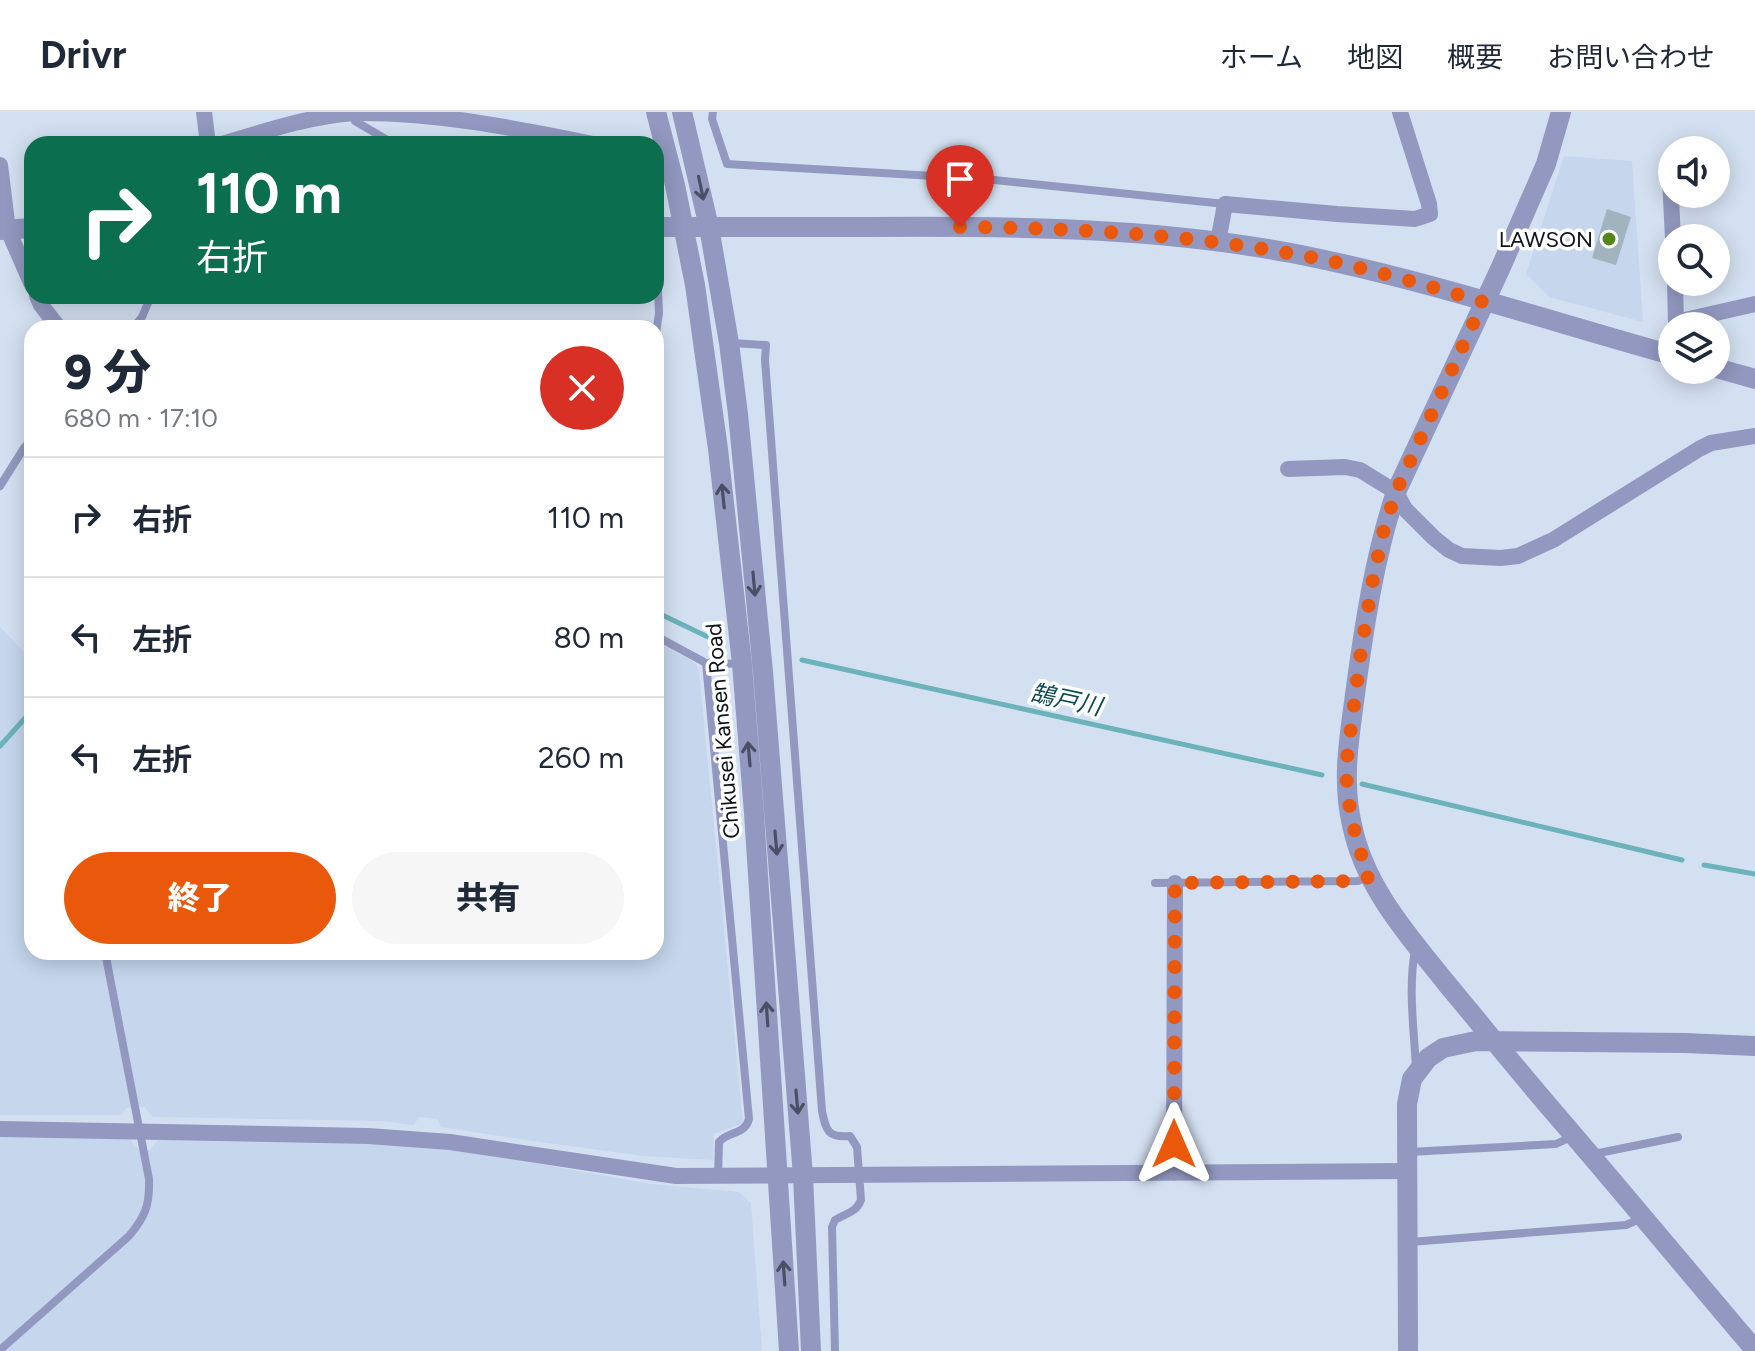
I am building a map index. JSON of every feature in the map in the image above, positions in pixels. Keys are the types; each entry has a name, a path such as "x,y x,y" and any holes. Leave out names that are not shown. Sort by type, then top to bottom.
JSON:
{"street":[{"path":"204,112 207,136"},
{"path":"249,136 319,118 353,113 406,112 450,116 556,136"},
{"name":"Chikusei Kansen Road","path":"656,112 659,136"},
{"name":"Chikusei Kansen Road","path":"682,112 709,227 740,429 763,672 803,1176 811,1351"},
{"path":"1218,242 1225,204 1415,219 1430,214 1402,112"},
{"path":"1561,112 1546,164 1396,492 1384,529 1373,579 1346,766 1351,824 1369,877 1416,945 1494,1042 1755,1350"},
{"name":"Chikusei Kansen Road","path":"664,164 684,227 695,285 742,664 789,1351"},
{"path":"0,165 4,230 24,269"},
{"path":"664,227 1068,229 1218,242 1368,270 1658,349"},
{"path":"4,230 24,229"},
{"path":"41,304 53,320"},
{"path":"1723,312 1755,304"},
{"path":"1730,372 1755,379"},
{"path":"1288,469 1345,467 1360,470 1396,492 1405,509 1449,550 1462,556 1501,558 1518,556 1553,540 1711,443 1755,436"},
{"path":"1174,1173 1175,883"},
{"path":"1408,1351 1407,1104 1412,1079 1428,1058 1443,1048 1476,1041 1755,1046"},
{"path":"0,1129 427,1139 658,1175 718,1177 1174,1173 1406,1161"}],"lane":[{"path":"713,112 712,119 727,164 985,179 1225,204"},
{"path":"353,113 355,121 380,136"},
{"path":"729,343 766,345 822,1111 826,1128 831,1134 850,1136 857,1147 861,1200 858,1207 835,1220 832,1227 835,1351"},
{"path":"0,486 24,448"},
{"path":"664,640 706,663 742,664"},
{"path":"706,663 749,1119 746,1127 719,1142 718,1177"},
{"path":"763,672 788,671"},
{"path":"1155,883 1358,881 1369,877"},
{"path":"1416,945 1412,1015 1416,1074"},
{"path":"0,1350 129,1236 144,1218 150,1194 149,1179 107,960"},
{"path":"1406,1161 1556,1144 1574,1136"},
{"path":"1589,1155 1678,1137"},
{"path":"1408,1243 1626,1225 1643,1218"}],"shaded area":[{"path":"1564,156 1632,161 1643,322 1549,297 1526,274"},
{"path":"0,627 24,652 24,960 664,960 664,646 696,665 743,1123 714,1134 713,1160 643,1156 519,1139 441,1127 438,1119 419,1117 414,1125 381,1121 152,1117 145,1107 126,1108 122,1115 0,1115"},
{"path":"0,1137 130,1139 135,1147 150,1150 158,1140 452,1148 651,1184 739,1192 751,1203 762,1351 0,1351"}],"building":[{"path":"1607,209 1631,217 1616,265 1592,258"}],"waterway":[{"name":"鵠戸川","path":"664,616 708,637"},
{"name":"鵠戸川","path":"802,660 1322,775"},
{"name":"鵠戸川","path":"0,746 24,719"},
{"name":"鵠戸川","path":"1362,784 1682,860"},
{"name":"鵠戸川","path":"1704,865 1755,874"}],"place":[{"name":"LAWSON","path":"1609,239"}],"route":[{"path":"960,227 1068,229 1218,242 1368,270 1483,302 1396,492 1373,579 1346,766 1351,824 1369,877 1358,881 1175,883 1174,1144"}]}
